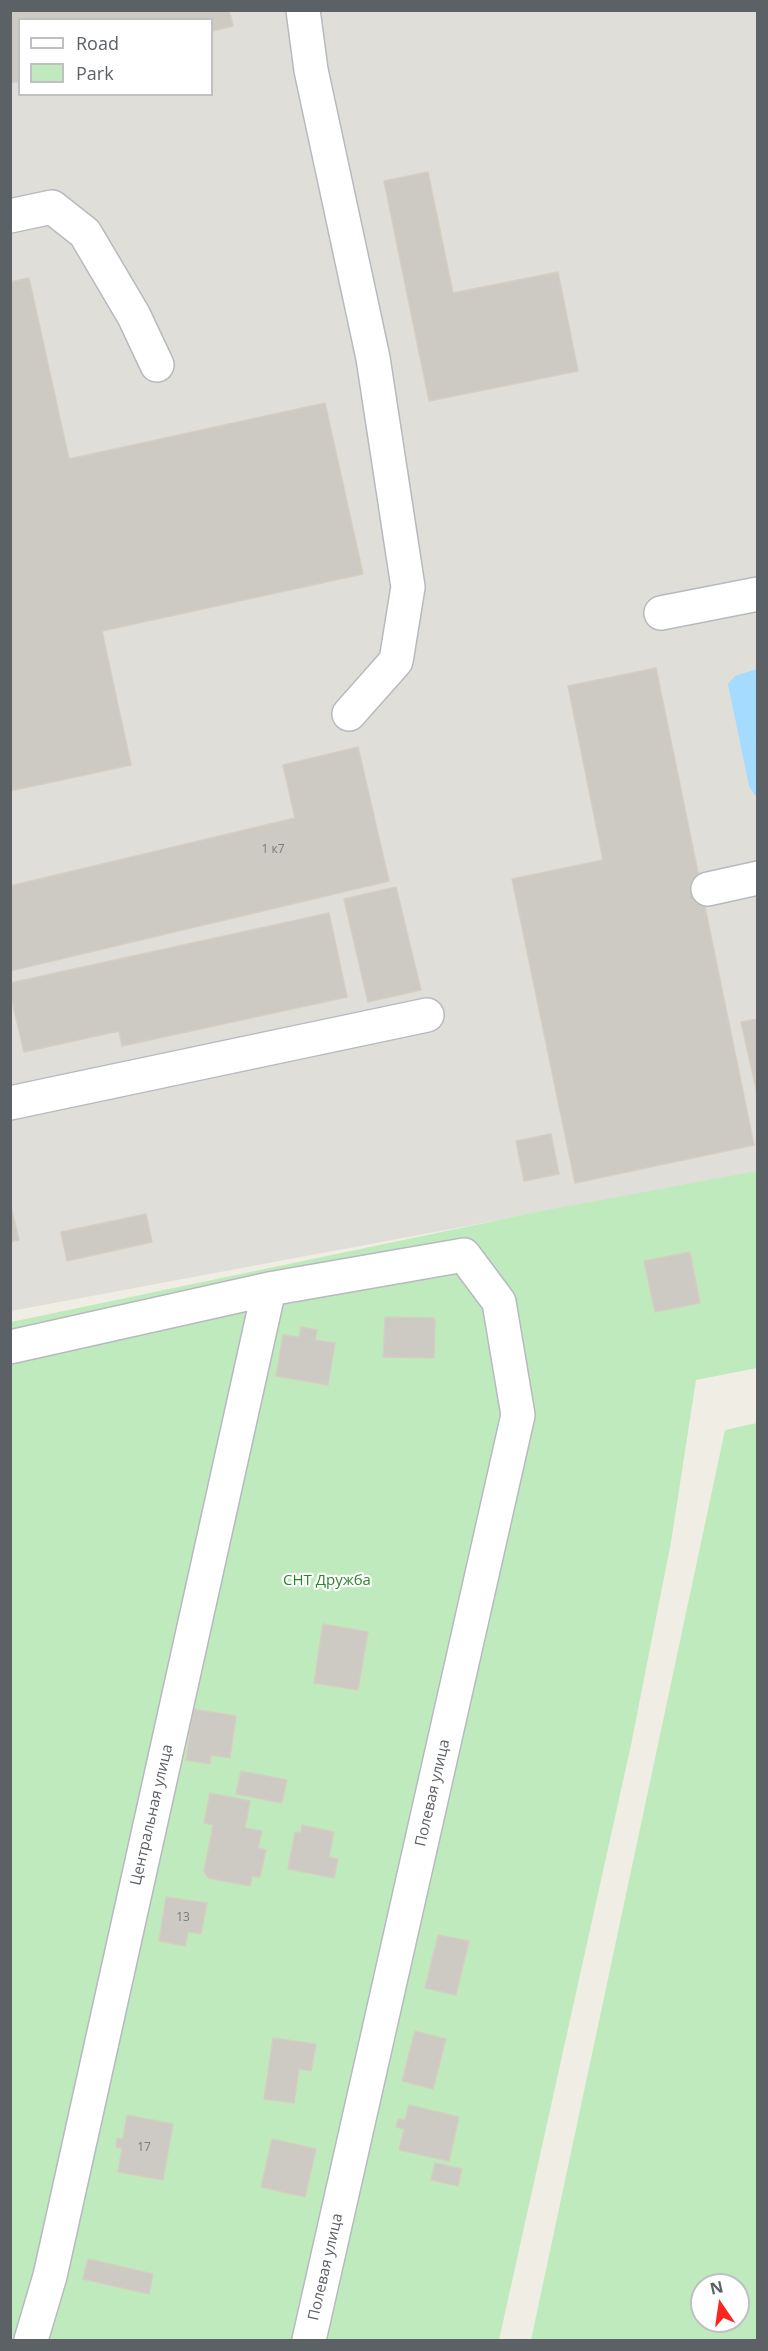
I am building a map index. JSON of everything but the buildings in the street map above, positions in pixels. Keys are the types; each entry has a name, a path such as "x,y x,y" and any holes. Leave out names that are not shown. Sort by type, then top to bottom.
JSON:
{"street":[{"path":"303,10 311,70 373,358 408,587 396,661 350,714"},
{"path":"10,216 52,207 85,233 134,316 157,365"},
{"path":"661,613 758,594"},
{"path":"708,888 758,878"},
{"path":"10,1103 427,1015"},
{"name":"Полевая улица","path":"269,1289 464,1255 499,1302 518,1414 309,2340"},
{"path":"10,1347 269,1289"},
{"name":"Центральная улица","path":"31,2340 55,2253 269,1289"}],"shaded area":[{"path":"11,11 757,11 757,1172 11,1311"}],"green space":[{"name":"СНТ Дружба","path":"757,1171 757,1368 696,1380 671,1542 631,1745 499,2340 11,2340 11,1322 547,1210"},
{"path":"757,1423 757,2340 531,2340 725,1430"}],"water":[{"path":"758,669 757,798 749,786 728,684 735,676"}]}
